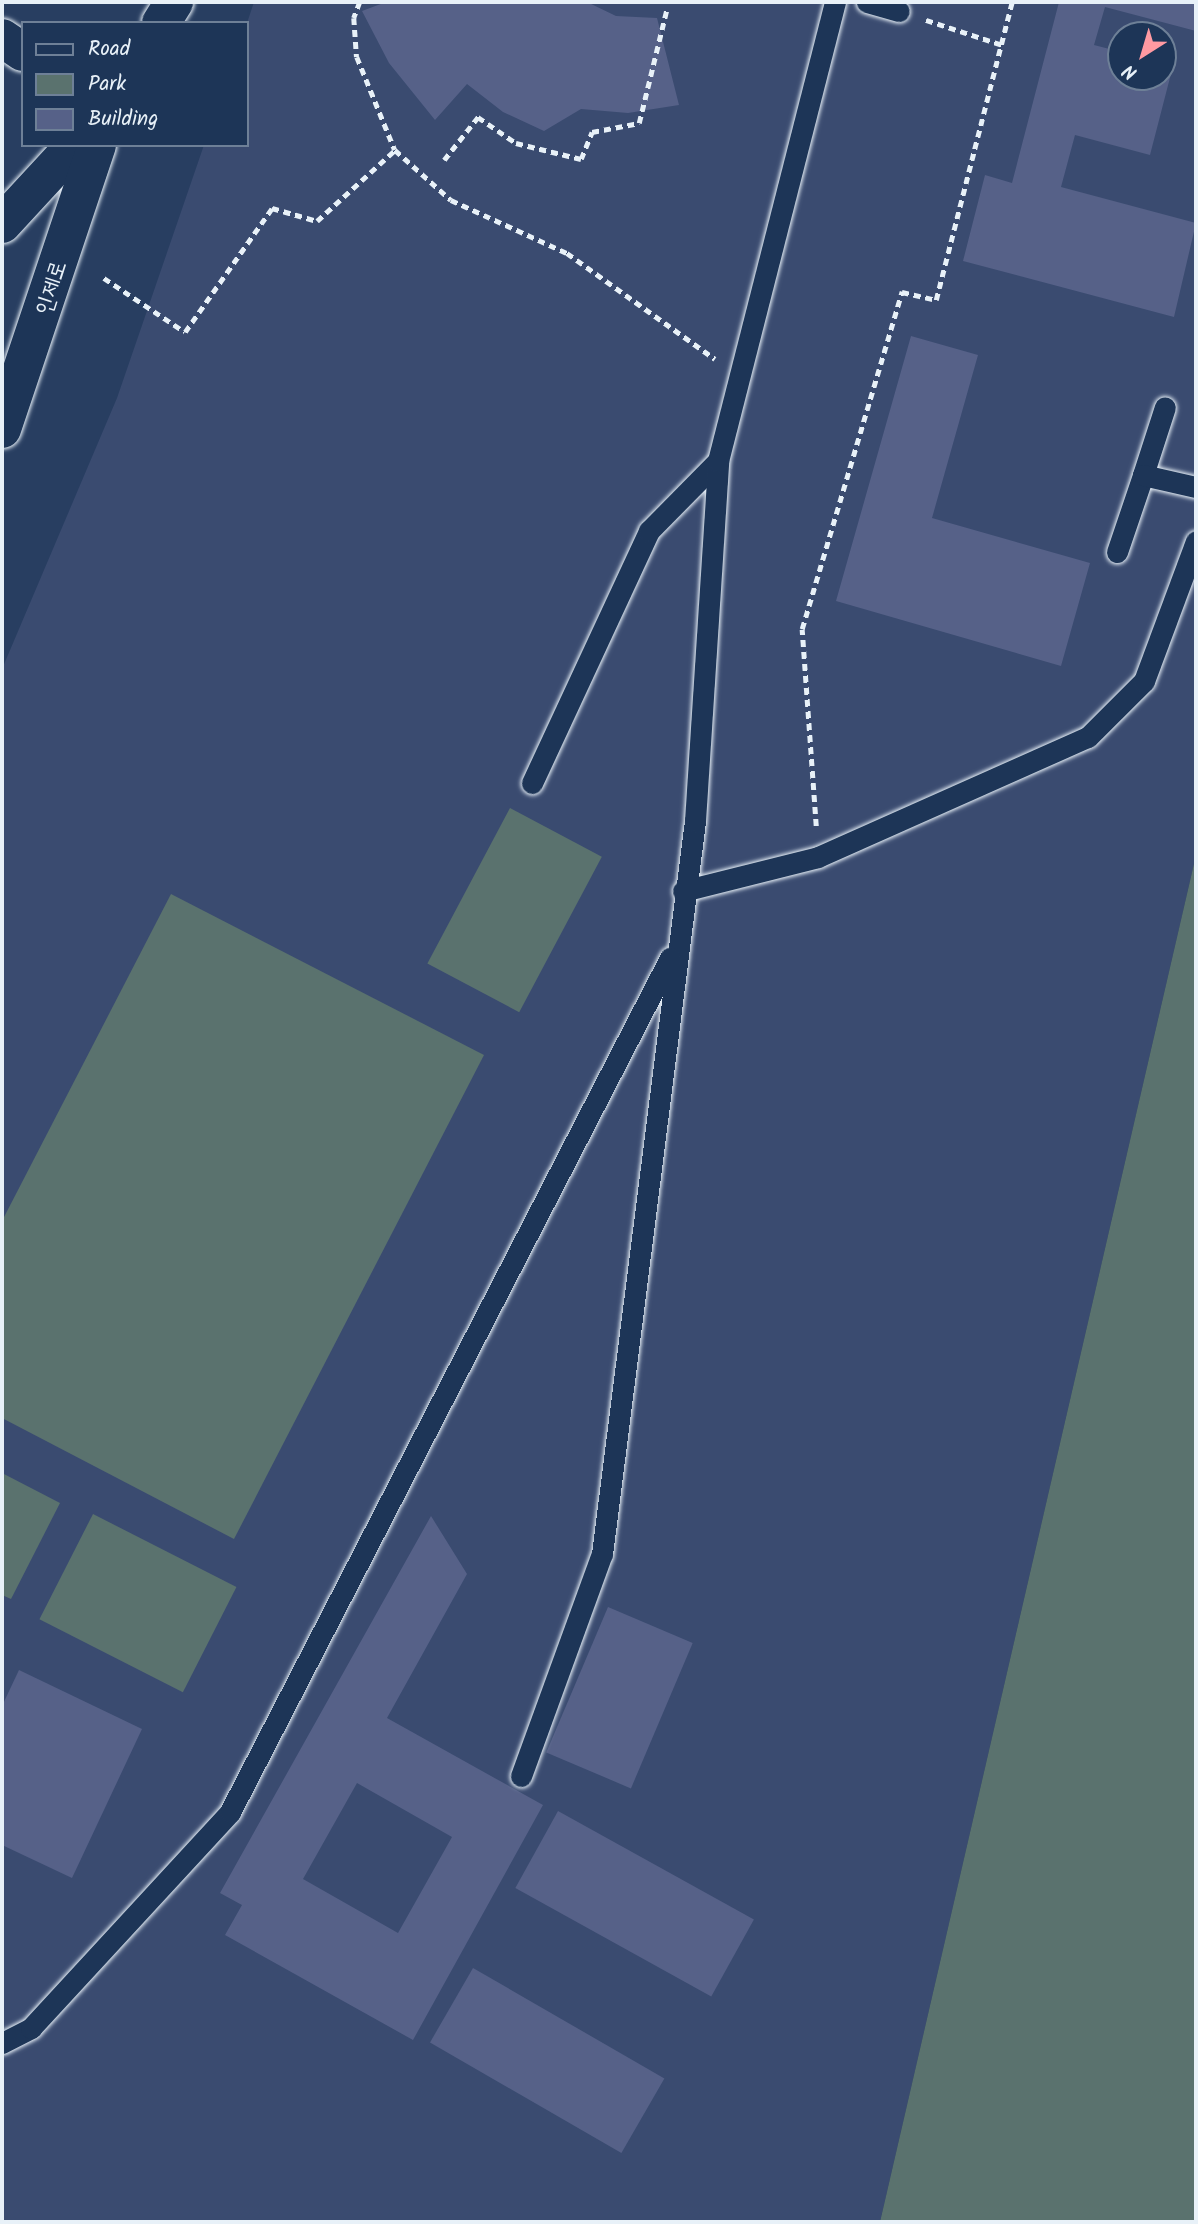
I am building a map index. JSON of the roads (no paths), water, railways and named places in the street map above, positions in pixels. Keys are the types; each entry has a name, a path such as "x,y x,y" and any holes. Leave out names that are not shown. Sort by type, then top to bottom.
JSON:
{"main road":[{"path":"162,21 174,2"},
{"path":"2,38 21,51"},
{"path":"2,224 73,147"},
{"name":"인제로","path":"2,429 96,147"}],"lane":[{"path":"521,1776 602,1554 682,891 695,821 718,461 835,2"},
{"path":"867,2 899,11"},
{"path":"1117,552 1166,407"},
{"path":"532,783 649,531 718,461"},
{"path":"1143,475 1196,486"},
{"path":"682,891 818,857 1088,737 1144,681 1196,541"},
{"path":"2,2043 31,2028 230,1812 676,947"}]}
